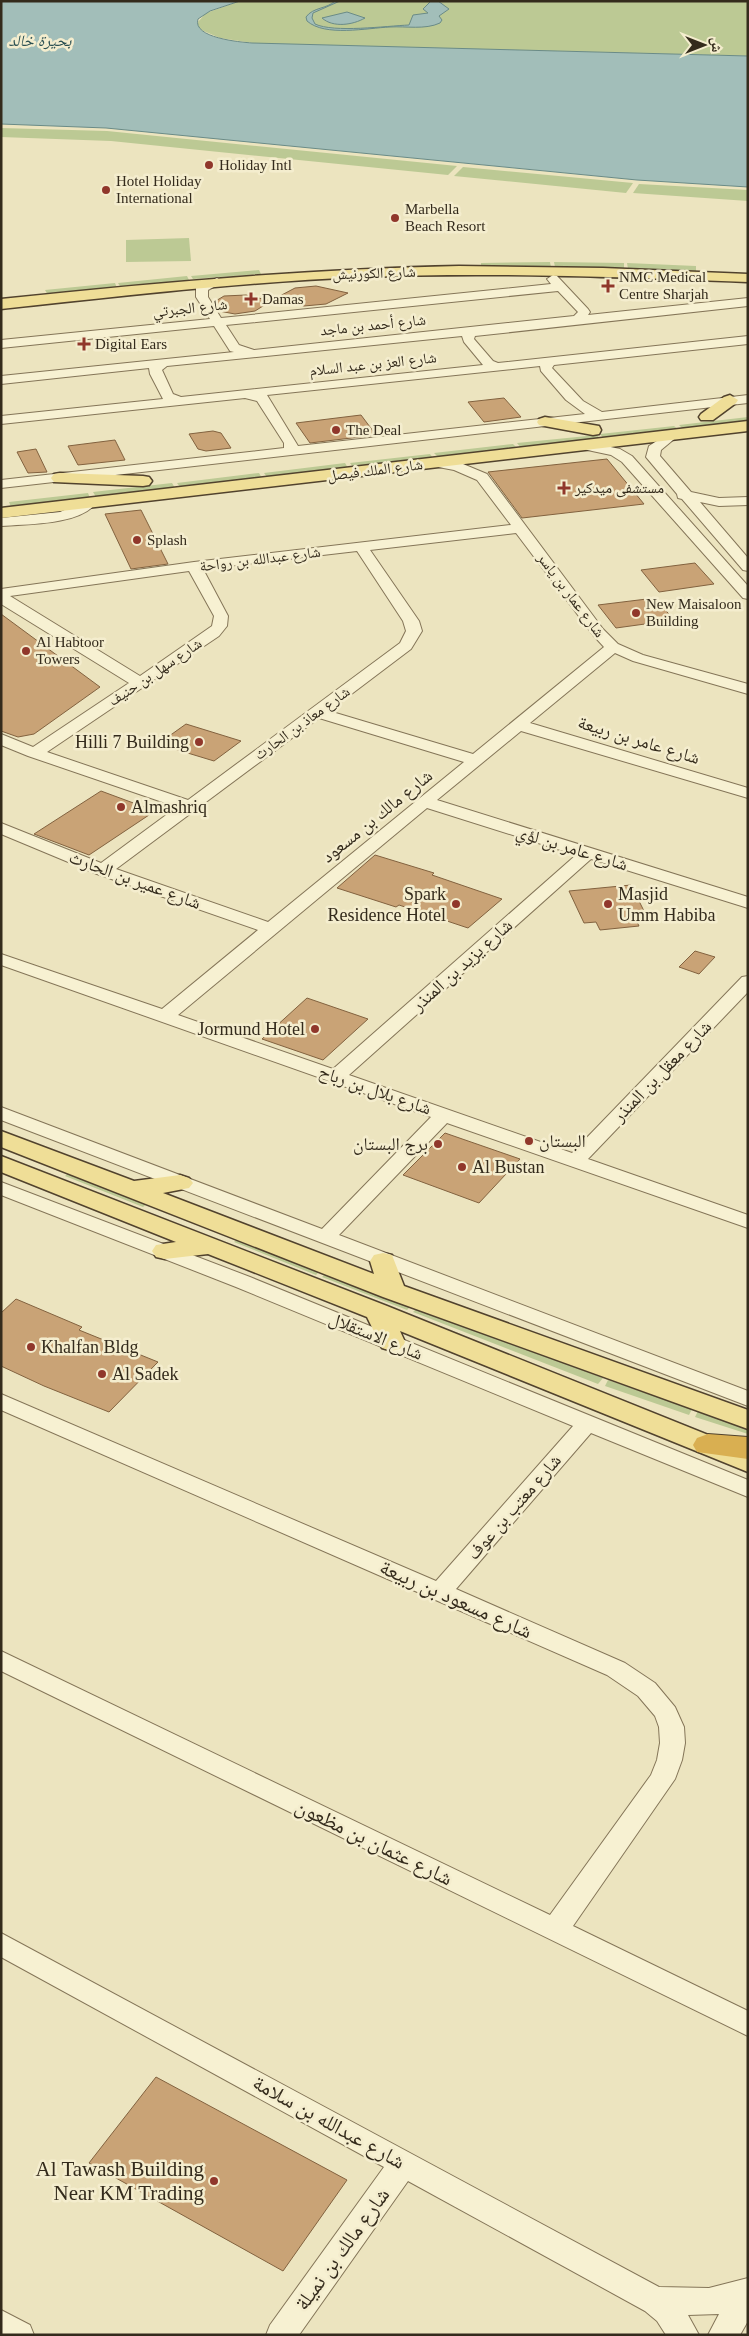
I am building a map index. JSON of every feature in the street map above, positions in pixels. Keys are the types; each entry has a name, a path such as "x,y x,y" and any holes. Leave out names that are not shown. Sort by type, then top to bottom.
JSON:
{"highway":[{"path":"708,1445 748,1448"}],"main road":[{"name":"شارع الكورنيش","path":"1,291 288,265 452,259 619,260 748,266"},
{"path":"395,272 386,267 393,264 436,262 452,259"},
{"path":"224,282 244,276 287,273 295,270 288,265"},
{"name":"شارع الكورنيش","path":"1,304 224,282 395,272 536,270 748,278"},
{"path":"707,417 730,400"},
{"name":"شارع الملك فيصل","path":"1,497 707,417 747,423"},
{"path":"545,422 593,430"},
{"name":"شارع الملك فيصل","path":"1,513 500,456 672,435 747,423"},
{"path":"60,478 143,481"},
{"name":"شارع الاستقلال","path":"1,1138 132,1189 748,1462"},
{"name":"شارع الاستقلال","path":"1,1163 214,1246 748,1420"},
{"path":"132,1189 180,1183"},
{"path":"165,1251 214,1246"},
{"path":"383,1261 385,1301 392,1342"}],"street":[{"path":"536,270 549,276 584,312 578,320"},
{"path":"224,282 205,286 200,291 234,348 254,354"},
{"name":"شارع الجبرتي","path":"1,344 561,287"},
{"name":"شارع أحمد بن ماجد","path":"1,380 748,302"},
{"path":"476,330 469,334 468,339 489,364 497,367"},
{"name":"شارع العز بن عبد السلام","path":"1,420 748,340"},
{"path":"550,360 545,368 583,408 590,413 603,416"},
{"path":"164,363 155,368 156,374 168,397 181,401"},
{"path":"246,394 262,398 291,443 290,452"},
{"name":"شارع الملك فيصل","path":"1,484 748,398"},
{"path":"672,435 654,449 653,457 745,562"},
{"path":"583,445 615,452 627,459 748,595"},
{"path":"438,463 467,470 482,477 486,468 500,456"},
{"path":"639,471 640,466 648,466 670,488 687,496 709,501 744,501"},
{"name":"شارع عمار بن ياسر","path":"482,477 598,632 614,647 648,661 748,689"},
{"path":"708,519 717,510 744,501"},
{"path":"1,522 67,514 85,507 89,502"},
{"path":"684,522 701,528 726,556 745,562"},
{"name":"شارع عبدالله بن رواحة","path":"1,593 194,566 520,528"},
{"name":"شارع معاذ بن الحارث","path":"104,870 399,653 412,639 414,631 411,621 361,546"},
{"name":"شارع سهل بن حنيف","path":"34,753 214,633 219,626 221,616 194,566"},
{"path":"1,597 139,682"},
{"name":"شارع مالك بن مسعود","path":"166,1015 614,647"},
{"path":"317,712 476,760"},
{"name":"شارع عامر بن ربيعة","path":"519,725 748,793"},
{"path":"1,740 190,806"},
{"name":"شارع عامر بن لؤي","path":"426,802 748,903"},
{"name":"شارع عمير بن الحارث","path":"1,828 104,870 271,929"},
{"name":"شارع يزيد بن المنذر","path":"336,1077 588,853"},
{"name":"شارع بلال بن رباح","path":"1,959 166,1015 748,1222"},
{"name":"شارع معقل بن المنذر","path":"576,1160 740,999 748,982"},
{"path":"1,1113 383,1261 748,1399"},
{"path":"325,1238 445,1114"},
{"name":"شارع الاستقلال","path":"1,1188 392,1342 748,1489"},
{"name":"شارع مسعود بن ربيعة","path":"1,1401 623,1673 638,1681 656,1698 669,1717 674,1738 672,1759 662,1779 555,1930"},
{"name":"شارع معتب بن عوف","path":"440,1592 588,1423"},
{"name":"شارع عثمان بن مظعون","path":"1,1660 748,2024"},
{"name":"شارع عبدالله بن سلامة","path":"1,1944 656,2300 668,2311 684,2335"},
{"name":"شارع مالك بن نميلة","path":"280,2335 404,2163"},
{"path":"723,2335 747,2293"},
{"name":"شارع عبدالله بن سلامة","path":"656,2300 709,2302 747,2293"},
{"path":"1,2324 19,2335"}],"green space":[{"path":"240,1 748,1 748,56 260,44 220,38 199,29 197,23 206,13"},
{"path":"1,128 107,131 457,166 448,175 111,141 1,137"},
{"path":"463,167 633,183 626,193 454,176"},
{"path":"639,184 748,190 748,201 633,193"},
{"path":"189,238 191,261 126,262 126,240"},
{"path":"550,262 551,267 481,267 481,263"},
{"path":"554,262 624,263 624,268 555,267"},
{"path":"627,263 696,266 696,271 628,269"},
{"path":"259,270 261,274 193,279 191,276"},
{"path":"187,276 189,280 121,288 118,283"},
{"path":"115,283 117,288 48,295 45,290"},
{"path":"748,417 748,422 683,429 679,425"},
{"path":"674,426 679,430 604,439 600,434"},
{"path":"597,435 600,439 521,448 517,443"},
{"path":"513,444 517,448 438,457 434,453"},
{"path":"430,454 433,458 353,467 350,463"},
{"path":"345,463 348,468 267,477 264,473"},
{"path":"259,473 262,478 180,487 177,483"},
{"path":"172,483 175,488 96,497 93,492"},
{"path":"88,493 90,498 11,507 9,502"},
{"path":"72,1170 150,1201 143,1207 65,1176"},
{"path":"240,1237 322,1269 316,1275 234,1242"},
{"path":"328,1271 413,1304 407,1310 322,1277"},
{"path":"418,1307 603,1378 598,1384 413,1312"},
{"path":"608,1380 692,1409 689,1415 605,1386"},
{"path":"698,1411 748,1428 748,1434 695,1417"}],"water":[{"name":"بحيرة خالد","path":"1,1 240,1 210,11 198,19 198,25 202,31 218,38 238,42 748,56 748,187 637,180 106,128 1,124"},
{"path":"335,1 340,1 313,13 312,18 315,24 324,27 347,29 409,25 413,15 428,13 423,9 431,1 438,1 449,9 439,16 442,20 440,23 422,27 335,30 324,29 307,21 306,17 309,14"},
{"path":"347,12 365,18 355,22 337,24 322,18"}],"building":[{"path":"316,286 348,293 326,304 304,306 276,298 295,288"},
{"path":"246,295 271,301 255,311 235,314 219,311 214,302 224,296"},
{"path":"504,398 521,417 484,422 468,402"},
{"name":"The Deal","path":"361,415 376,435 310,443 296,423"},
{"path":"213,431 221,433 231,448 206,451 198,449 189,434"},
{"path":"115,440 125,460 78,465 68,446"},
{"path":"36,449 47,472 28,473 17,452"},
{"name":"مستشفى ميدكير","path":"607,459 644,504 522,518 488,472"},
{"name":"Splash","path":"141,510 168,564 131,569 105,514"},
{"path":"695,563 714,584 659,592 641,570"},
{"name":"New Maisaloon Building","path":"655,598 674,620 616,628 598,605"},
{"name":"Al Habtoor Towers","path":"1,614 100,687 34,734 18,737 1,731"},
{"name":"Hilli 7 Building","path":"186,724 241,741 214,761 158,744"},
{"path":"101,791 155,811 89,855 34,834"},
{"path":"375,855 434,873 432,875 502,899 468,928 399,905 396,907 337,888"},
{"name":"Masjid Umm Habiba","path":"631,885 647,917 635,918 639,926 600,930 596,922 584,923 569,891"},
{"path":"695,951 715,957 699,974 679,967"},
{"name":"Jormund Hotel","path":"307,998 368,1019 323,1060 262,1039"},
{"name":"Al Bustan","path":"445,1133 520,1159 479,1203 403,1175"},
{"path":"16,1299 82,1327 79,1330 158,1362 109,1412 44,1386 1,1366 1,1313"},
{"path":"156,2077 347,2180 283,2271 89,2163"}],"place":[{"name":"Holiday Intl","path":"209,165"},
{"name":"Hotel Holiday International","path":"106,190"},
{"name":"Marbella Beach Resort","path":"395,218"},
{"name":"NMC Medical Centre Sharjah","path":"608,286"},
{"name":"Damas","path":"251,299"},
{"name":"Digital Ears","path":"84,344"},
{"name":"The Deal","path":"336,430"},
{"name":"مستشفى ميدكير","path":"564,488"},
{"name":"Splash","path":"137,540"},
{"name":"New Maisaloon Building","path":"636,613"},
{"name":"Al Habtoor Towers","path":"26,651"},
{"name":"Hilli 7 Building","path":"199,742"},
{"name":"Almashriq","path":"121,807"},
{"name":"Spark Residence Hotel","path":"456,904"},
{"name":"Masjid Umm Habiba","path":"608,904"},
{"name":"Jormund Hotel","path":"315,1029"},
{"name":"البستان","path":"529,1141"},
{"name":"برج البستان","path":"438,1144"},
{"name":"Al Bustan","path":"462,1167"},
{"name":"Khalfan Bldg","path":"31,1347"},
{"name":"Al Sadek","path":"102,1374"},
{"name":"Al Tawash Building Near KM Trading","path":"214,2181"}]}
